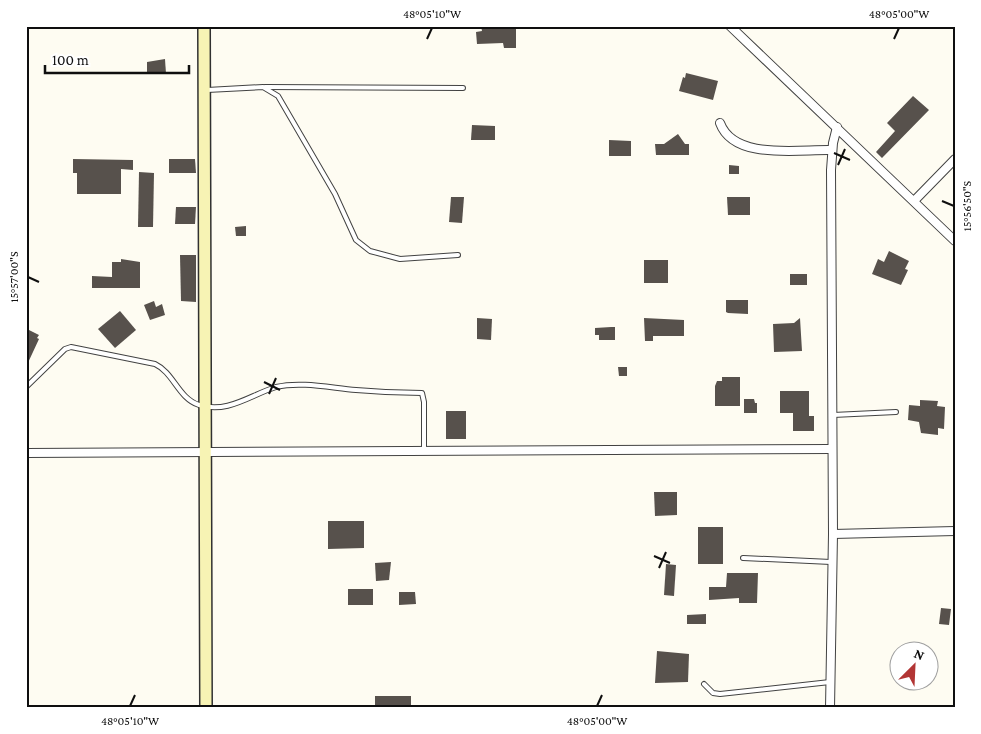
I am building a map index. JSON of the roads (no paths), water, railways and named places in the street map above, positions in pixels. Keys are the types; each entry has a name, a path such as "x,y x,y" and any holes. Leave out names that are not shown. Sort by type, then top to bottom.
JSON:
{"street":[{"path":"204,26 206,708"},
{"path":"730,26 955,240"},
{"path":"720,123 726,136 747,148 832,150"},
{"path":"830,708 832,150 837,128"},
{"path":"914,201 955,160"},
{"path":"26,453 832,450"},
{"path":"832,534 955,532"}],"lane":[{"path":"204,90 263,88 463,88"},
{"path":"263,88 278,96 335,194 356,240 370,251 400,259 458,255"},
{"path":"26,387 65,349 71,347 154,364 163,369 182,394 197,404 206,407 232,405 275,388 295,385 376,392 422,393 424,402 424,453"},
{"path":"832,415 896,412"},
{"path":"743,558 831,562"},
{"path":"704,684 713,693 720,694 830,682"}]}
